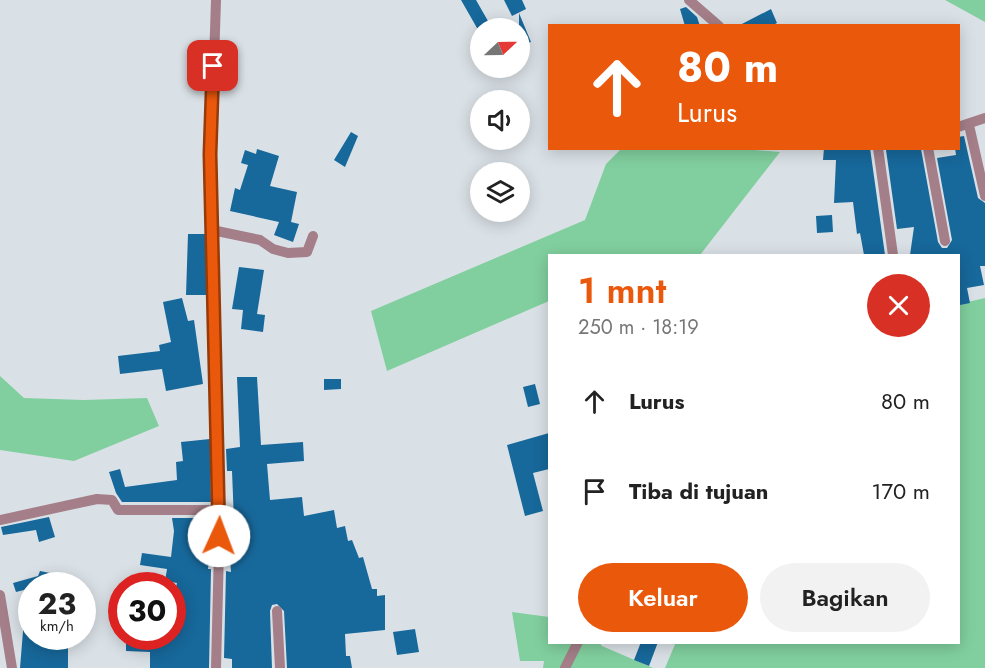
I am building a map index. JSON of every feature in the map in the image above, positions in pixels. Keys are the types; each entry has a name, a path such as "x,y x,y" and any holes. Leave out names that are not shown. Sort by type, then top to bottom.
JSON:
{"street":[{"path":"216,0 210,154 214,364 217,392 220,510 216,668"},
{"path":"689,0 717,24"},
{"path":"985,118 964,126 985,196"},
{"path":"878,150 893,254"},
{"path":"928,150 945,242"},
{"path":"212,230 260,240 273,249 288,253 307,252 313,236"},
{"path":"0,520 97,500 112,500 118,510 220,510"},
{"path":"0,595 12,668"},
{"path":"277,611 280,668"},
{"path":"565,668 577,644"}],"green space":[{"path":"945,0 985,0 985,22"},
{"path":"620,150 780,152 701,254 548,254 548,301 387,371 371,311 585,220 606,164"},
{"path":"985,298 985,668 665,668 675,644 960,644 960,304"},
{"path":"0,376 24,398 84,400 147,398 159,426 74,461 0,450"},
{"path":"512,612 548,617 548,644 600,644 653,668 543,668 544,661 520,661"}],"building":[{"path":"461,0 476,0 486,18 471,18"},
{"path":"504,0 522,0 526,9 512,16"},
{"path":"686,7 697,17 699,24 684,24 680,9"},
{"path":"771,9 777,23 775,24 742,24"},
{"path":"351,132 358,136 345,167 334,160"},
{"path":"964,136 978,198 985,203 985,266 980,266 984,285 967,288 970,303 960,305 960,254 910,254 914,227 897,229 886,150 921,150 938,242 942,248 947,248 952,240 937,158 956,155 955,150 960,150 960,137"},
{"path":"257,149 279,156 270,186 297,192 291,222 299,224 293,242 274,235 279,222 230,211 235,188 240,190 248,165 241,163 245,150 256,154"},
{"path":"824,150 870,150 885,254 864,254 860,233 857,234 853,202 834,203 836,160 823,160"},
{"path":"832,215 833,232 817,233 816,216"},
{"path":"188,234 206,234 206,295 186,295"},
{"path":"239,267 264,270 257,314 265,315 263,332 241,329 243,310 232,309"},
{"path":"182,298 188,321 194,320 203,384 166,391 162,369 120,374 118,356 160,351 159,345 171,342 163,302"},
{"path":"237,377 257,377 261,445 303,442 304,461 267,464 270,500 302,497 304,516 334,510 337,528 345,526 348,541 352,540 359,558 363,557 372,589 377,589 377,596 385,595 385,630 345,634 346,656 350,656 352,668 287,668 284,611 277,604 272,605 270,611 272,668 232,668 232,659 224,658 226,571 231,572 229,546 235,546 232,471 227,471 226,449 240,447"},
{"path":"324,379 341,379 341,389 324,390"},
{"path":"535,384 540,404 528,407 523,387"},
{"path":"548,433 548,469 533,473 543,511 525,516 507,445"},
{"path":"210,439 211,502 122,502 116,493 109,472 120,469 125,487 177,480 176,462 183,461 181,442"},
{"path":"49,517 55,537 39,542 36,530 3,535 1,527"},
{"path":"172,518 212,518 212,530 206,530 206,551 210,552 208,569 211,569 209,668 150,668 150,652 126,651 186,650 186,572 166,572 167,569 140,565 142,553 171,557 174,531"},
{"path":"18,582 18,592 16,592 13,583"},
{"path":"415,629 419,652 397,655 393,632"},
{"path":"640,644 657,644 649,666 634,660"},
{"path":"21,650 68,650 68,668 20,668"}],"route":[{"path":"213,66 210,154 219,536"}]}
